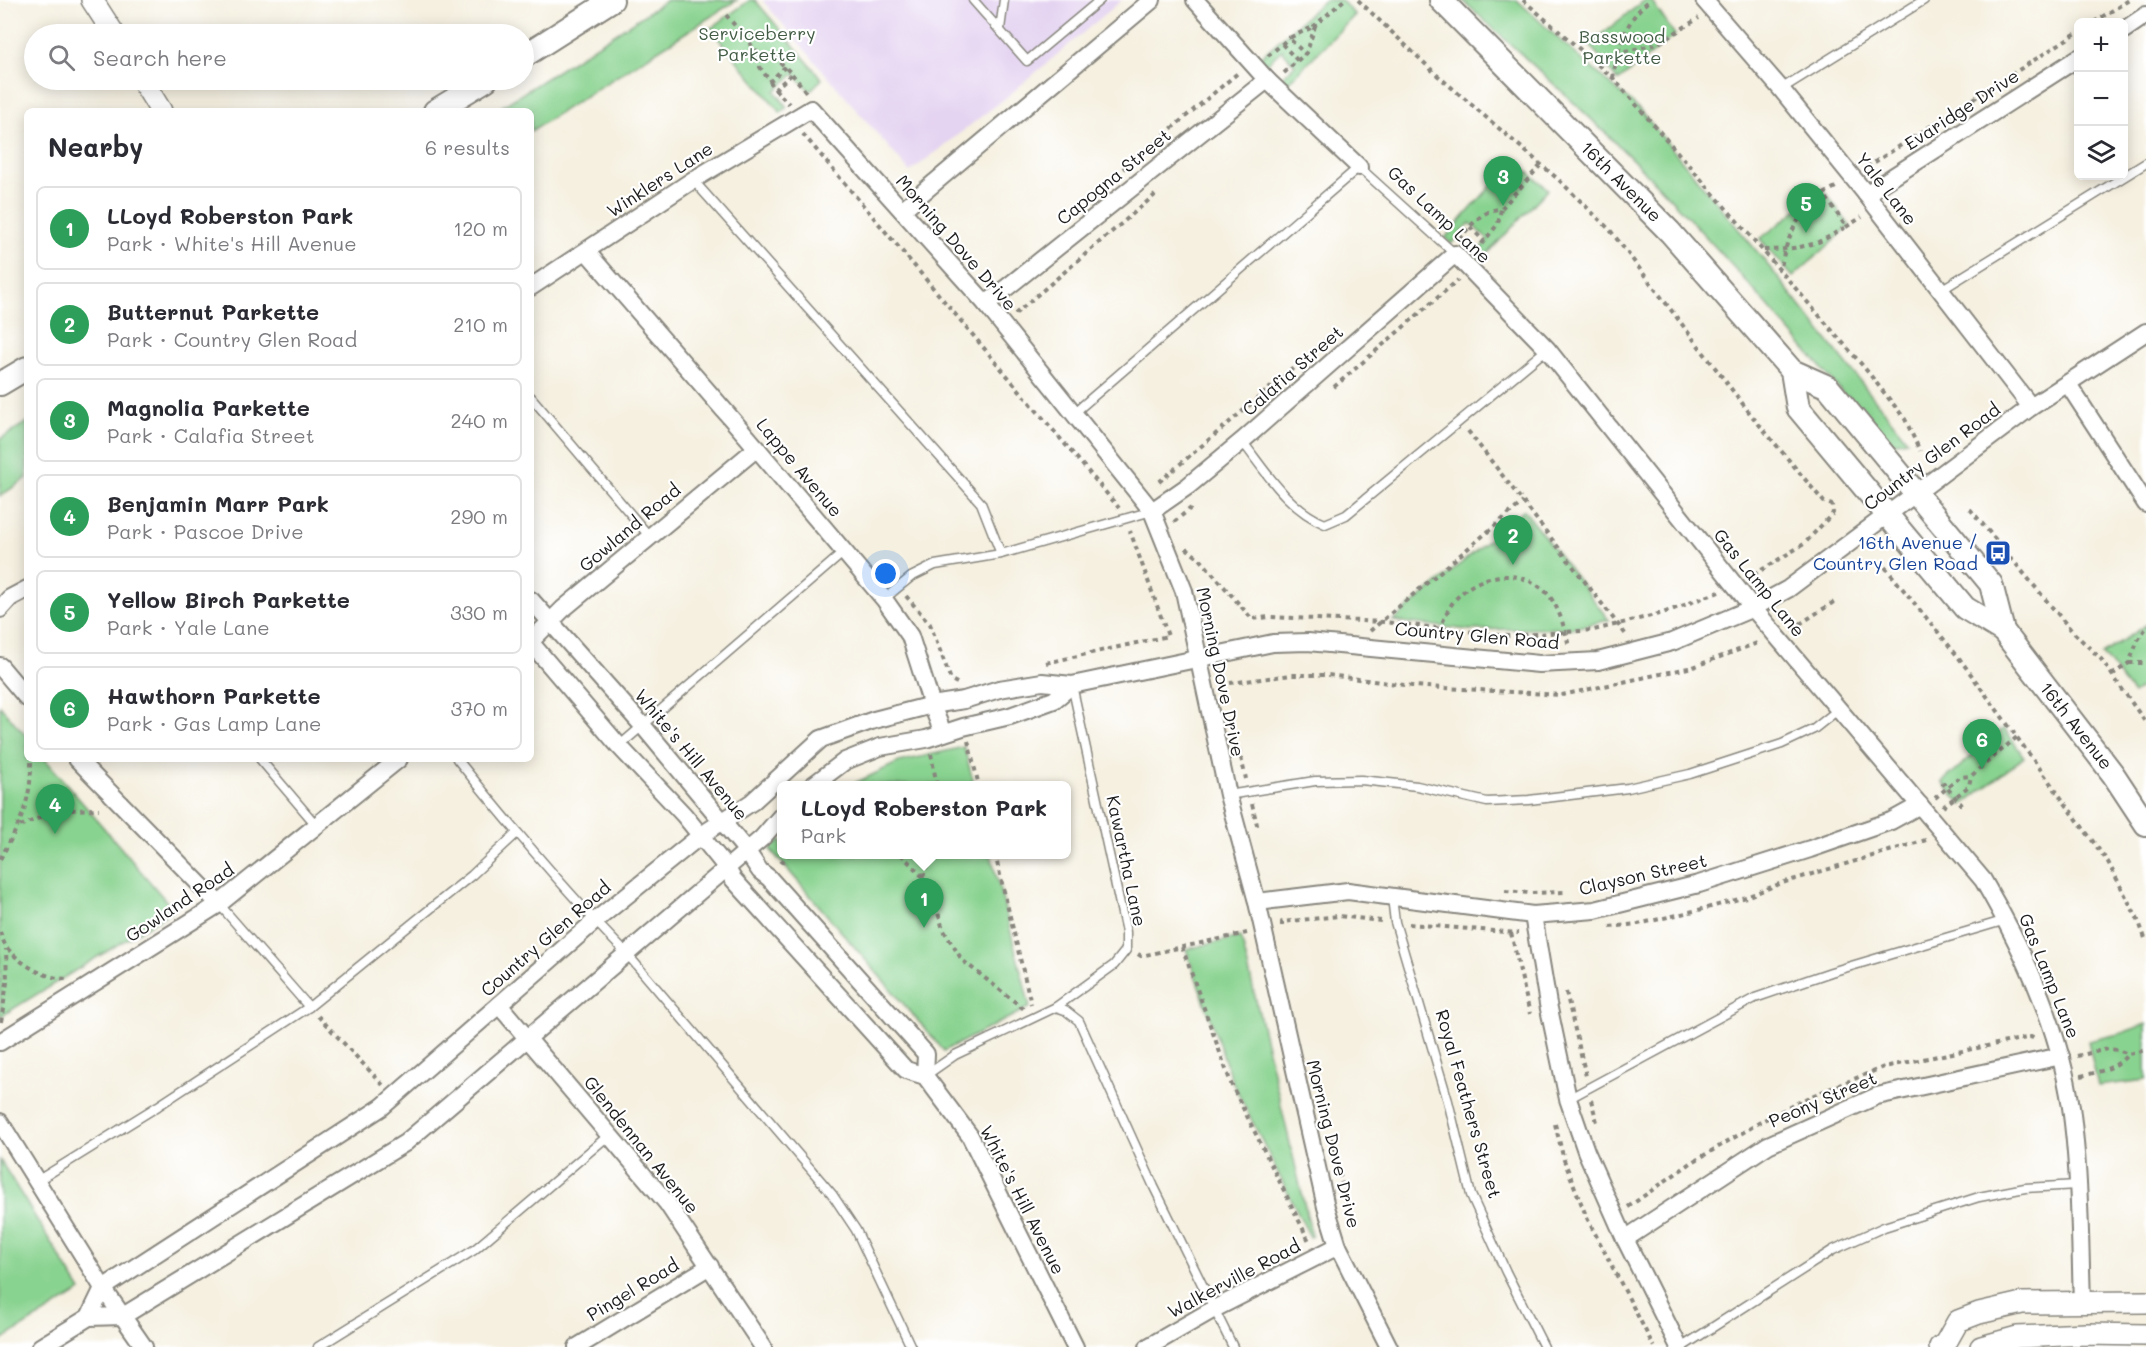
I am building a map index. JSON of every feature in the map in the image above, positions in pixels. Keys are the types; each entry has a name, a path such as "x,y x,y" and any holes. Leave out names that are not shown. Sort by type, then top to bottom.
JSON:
{"main road":[{"path":"534,50 612,0"},
{"name":"16th Avenue","path":"1441,0 1670,231 1791,371 1828,387 1991,584 2003,631"},
{"path":"440,108 470,90"},
{"path":"0,384 24,370"},
{"name":"16th Avenue","path":"1791,371 1798,408 1965,608 2003,631 2113,774 2146,824"}],"street":[{"path":"92,0 108,24"},
{"path":"902,210 1152,0"},
{"name":"Gas Lamp Lane","path":"1195,0 1269,82 1359,167"},
{"name":"Yale Lane","path":"1708,5 1852,176 2031,407"},
{"path":"2128,27 2146,15"},
{"name":"Evaridge Drive","path":"1866,194 2074,61"},
{"name":"Capogna Street","path":"986,304 1269,82"},
{"path":"148,90 160,108"},
{"name":"Morning Dove Drive","path":"811,109 986,304 1152,511 1184,591 1228,795 1257,902 1326,1207 1338,1246 1389,1347"},
{"name":"Winklers Lane","path":"534,285 693,180 811,109"},
{"name":"Lappe Avenue","path":"587,252 884,599 910,636 943,733"},
{"name":"Gas Lamp Lane","path":"1460,260 1546,349 1753,608 1983,880 2006,920 2033,978 2061,1056 2073,1122 2082,1302"},
{"name":"Calafia Street","path":"1152,511 1188,486 1460,260"},
{"name":"Country Glen Road","path":"88,1317 107,1294 382,1107 595,921 700,836 752,802 821,739 874,720 932,705 964,700 999,689 1042,682 1072,685 1273,643 1308,642 1353,645 1539,664 1598,661 1672,642 1753,608 1815,570 2031,407 2146,332"},
{"path":"2068,384 2145,499"},
{"name":"Gowland Road","path":"534,639 549,622 757,448"},
{"path":"0,609 10,598 24,591"},
{"name":"White's Hill Avenue","path":"534,604 643,726 746,850 760,871 769,878 926,1054 924,1076"},
{"name":"White's Hill Avenue","path":"534,646 619,746 700,836 733,879 906,1070 924,1076 970,1136 1075,1347"},
{"path":"0,666 24,694"},
{"name":"Country Glen Road","path":"819,781 845,761 880,747 926,740 943,733 1010,716 1054,700 1072,685"},
{"path":"80,762 219,904"},
{"name":"Gowland Road","path":"0,1042 219,904 395,762"},
{"name":"Clayson Street","path":"1257,902 1348,891 1533,915 1595,910 1699,884 1926,811"},
{"path":"40,1347 88,1317 123,1316 405,1143 762,838 777,821"},
{"path":"1533,915 1548,1004 1568,1099 1586,1151 1624,1239 1680,1347"},
{"name":"Glendennan Avenue","path":"499,1005 667,1203 762,1347"},
{"name":"Peony Street","path":"1624,1239 1768,1145 1877,1096 2061,1056"},
{"path":"0,1122 107,1294 144,1347"},
{"name":"Walkerville Road","path":"1148,1347 1214,1309 1338,1246"},
{"name":"Pingel Road","path":"577,1347 710,1266"},
{"path":"1948,1346 1958,1321 1979,1312 2022,1303 2146,1302"},
{"path":"1981,1347 2018,1337 2086,1340 2146,1335"}],"lane":[{"path":"973,0 1027,61 1100,0"},
{"path":"1000,29 1004,0"},
{"path":"1781,89 1924,0"},
{"path":"1941,290 2146,163"},
{"path":"1073,414 1359,167"},
{"name":"Gas Lamp Lane","path":"1359,167 1460,260"},
{"path":"693,180 981,503 1001,554"},
{"path":"1242,441 1292,504 1312,519 1325,524 1346,515 1546,349"},
{"path":"534,401 650,537"},
{"path":"884,599 911,577 935,565 1001,554 1152,511"},
{"path":"619,746 845,551"},
{"name":"Kawartha Lane","path":"924,1076 955,1055 1056,1007 1114,965 1126,950 1126,932 1072,685"},
{"path":"1228,795 1314,781 1361,780 1417,786 1487,802 1529,800 1628,788 1690,774 1782,744 1815,729 1839,709"},
{"path":"263,762 317,826"},
{"path":"459,762 517,833 627,954 832,1194 856,1230 911,1347"},
{"path":"37,1181 158,1106 309,1007 472,875 517,833"},
{"name":"Royal Feathers Street","path":"1392,897 1395,922 1448,1101 1471,1195 1544,1347"},
{"path":"219,904 309,1007"},
{"path":"1568,1099 1755,998 1831,972 2006,920"},
{"path":"1056,1007 1065,1010 1079,1021 1154,1187 1233,1347"},
{"path":"318,1347 474,1250 609,1136"},
{"path":"1680,1347 1833,1250 1884,1227 1979,1197 2025,1188 2077,1185"}],"path":[{"path":"1121,171 1236,72 1255,67 1289,38 1315,26 1344,0"},
{"path":"1180,544 1201,560 1252,619 1270,617 1382,621 1508,636 1594,630 1663,613 1735,585 1804,543 1833,513 1832,505 1824,502 1752,416 1610,230 1559,180 1437,75 1358,0"},
{"path":"1522,0 1612,78 1781,269 1905,419 1920,451"},
{"path":"1612,78 1617,53 1625,31 1638,8 1650,0"},
{"path":"2100,18 2129,0"},
{"path":"1588,57 1658,44 1708,5"},
{"path":"726,15 759,54 760,66 775,89 792,74"},
{"path":"1269,82 1307,52 1315,26"},
{"path":"1781,269 1792,232 1809,206 1824,194 2074,35"},
{"path":"1289,38 1305,54"},
{"path":"1282,44 1298,61"},
{"path":"759,54 775,57 809,95 816,88"},
{"path":"769,82 785,67"},
{"path":"1332,389 1456,283 1460,260 1468,258 1484,241 1498,224 1501,209 1540,166"},
{"path":"1764,250 1786,249 1816,243 1846,227 1824,194"},
{"path":"1484,241 1470,227 1484,213 1501,209"},
{"path":"1460,421 1639,650"},
{"path":"1353,645 1523,502"},
{"path":"1172,524 1197,503"},
{"path":"1970,509 2072,631 2101,659 2124,688 2146,723"},
{"path":"1885,567 1959,658 2108,862 2146,941"},
{"path":"1430,653 1453,602 1474,584 1494,575 1522,578 1545,591 1561,617 1574,663"},
{"path":"1226,695 1223,684 1291,675 1328,675 1412,686 1562,695 1693,667 1790,630 1837,600"},
{"path":"2129,663 2138,640 2146,628"},
{"path":"2111,675 2129,663 2146,663"},
{"path":"1926,811 1955,797 1968,786 1971,776 2017,737"},
{"path":"1236,738 1260,838"},
{"path":"926,740 936,781"},
{"path":"0,860 27,806 31,762"},
{"path":"1604,927 1638,924 1707,908 1927,840 1927,804 1960,777 1971,776"},
{"path":"1942,782 1962,805"},
{"path":"19,826 51,813 99,809"},
{"path":"781,863 785,859"},
{"path":"905,859 923,877 931,891 943,929 962,960 1034,1017"},
{"path":"923,877 930,859"},
{"path":"996,859 1034,1017"},
{"path":"1496,891 1574,892"},
{"path":"1284,934 1282,922 1339,916 1521,933"},
{"path":"1126,950 1141,956 1263,929"},
{"path":"0,932 6,948 7,982 1,1022"},
{"path":"1182,947 1232,1086 1318,1257"},
{"path":"6,948 32,969 52,978 69,979"},
{"path":"1565,987 1598,1125"},
{"path":"309,1007 388,1091"},
{"path":"1624,1201 1628,1207 1668,1177 1773,1115 1809,1097 1884,1067 2031,1036 2065,1058 2108,1049 2128,1054 2146,1050"},
{"path":"2065,1078 2102,1071 2123,1060 2128,1054"},
{"path":"1329,1129 1353,1231"}],"shaded area":[{"path":"1122,0 1009,95 910,172 763,1"}],"green space":[{"path":"667,0 737,0 534,129 534,108 500,108 528,90 534,90 534,86"},
{"name":"Serviceberry Parkette","path":"750,0 755,0 822,79 810,91 794,74 775,91 787,107 781,113 710,29"},
{"path":"1325,0 1341,0 1355,15 1282,89 1276,83 1295,65 1282,50 1263,67 1257,60"},
{"path":"1462,0 1517,0 1640,110 1755,249 1907,440 1886,444 1758,295 1653,181 1573,102"},
{"name":"Basswood Parkette","path":"1645,0 1651,0 1675,35 1618,81 1589,44"},
{"path":"1514,160 1548,189 1475,267 1470,261 1488,240 1470,223 1451,244 1445,238"},
{"path":"1823,189 1850,226 1793,277 1760,239"},
{"path":"24,424 24,480 0,496 0,439"},
{"path":"1524,510 1609,620 1574,628 1469,630 1393,621"},
{"path":"2146,625 2146,684 2133,694 2102,654"},
{"path":"0,706 24,734 24,762 48,762 174,910 0,1017"},
{"path":"2004,728 2024,757 1962,805 1942,782"},
{"path":"964,747 973,781 859,781 899,762"},
{"path":"777,843 777,857 770,849"},
{"path":"779,859 992,859 1030,1007 944,1051"},
{"path":"1241,937 1312,1236 1310,1237 1232,1081 1186,949"},
{"path":"2146,1024 2146,1080 2098,1086 2088,1041 2119,1034"},
{"path":"0,1160 81,1291 0,1341"}],"place":[{"name":"Magnolia Parkette","path":"1503,206"},
{"name":"Yellow Birch Parkette","path":"1806,233"},
{"name":"16th Avenue / Country Glen Road","path":"1998,553"},
{"name":"Butternut Parkette","path":"1513,565"},
{"name":"Hawthorn Parkette","path":"1982,769"},
{"name":"Benjamin Marr Park","path":"55,834"},
{"name":"LLoyd Roberston Park","path":"924,928"}]}
